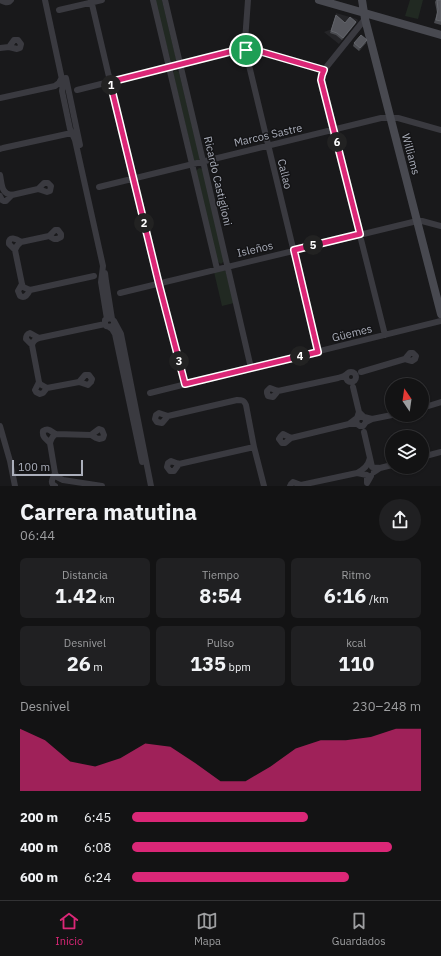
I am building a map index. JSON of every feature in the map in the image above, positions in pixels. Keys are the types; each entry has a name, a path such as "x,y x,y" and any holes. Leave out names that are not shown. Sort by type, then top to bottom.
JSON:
{"street":[{"path":"0,0 8,3 11,0"},
{"path":"45,0 62,77 65,84 62,91 70,129 75,133"},
{"path":"49,0 75,133 106,264 109,322 121,334 151,486"},
{"path":"59,10 91,1 102,0"},
{"name":"Ricardo Castiglioni","path":"153,0 217,269"},
{"name":"Ricardo Castiglioni","path":"165,0 204,161 251,368"},
{"name":"Callao","path":"248,0 245,41 247,57 318,352"},
{"path":"319,0 364,16 441,34"},
{"name":"Williams","path":"362,0 364,16 441,314"},
{"path":"91,1 159,284 185,384"},
{"path":"364,16 324,70 321,80 385,335"},
{"path":"0,48 9,46"},
{"path":"77,90 237,50 255,50 324,70"},
{"path":"0,98 55,86 59,83 62,77"},
{"path":"55,86 62,91"},
{"name":"Marcos Sastre","path":"99,187 382,118 398,118 441,130"},
{"path":"1,147 75,133"},
{"path":"75,133 75,140 103,266 100,282 109,322 115,334 147,486"},
{"path":"0,175 1,193 4,192 8,195 12,195 38,189"},
{"name":"Isleños","path":"120,293 417,221 441,226"},
{"path":"15,250 21,242 49,236"},
{"path":"21,242 13,238 10,240 9,244 15,250 23,287 30,290 94,276 98,274 103,266"},
{"path":"94,276 100,282"},
{"path":"22,284 18,291 21,297 28,294 30,290"},
{"path":"32,345 36,339 39,338 109,322"},
{"name":"Güemes","path":"150,392 441,322"},
{"path":"39,338 30,333 26,336 26,339 32,345 40,384 46,388 79,382"},
{"path":"278,391 338,378 352,379 361,372 404,359"},
{"path":"352,379 370,458 370,472 367,485"},
{"path":"39,382 35,390 36,392 40,394 43,393 46,388"},
{"path":"168,416 237,400 244,402 246,405 254,447 264,486"},
{"path":"429,406 441,402"},
{"path":"291,438 385,417"},
{"path":"0,426 10,461 15,486"},
{"path":"50,443 44,438 43,431 45,430 56,434 91,434"},
{"path":"56,434 50,439 56,477 63,480 102,486"},
{"path":"180,464 254,447"},
{"path":"429,455 441,452"},
{"path":"290,486 293,482 300,485 357,473 370,472 385,467"},
{"path":"55,473 52,480 53,485 56,486 61,484 63,480"}],"shaded area":[{"path":"154,0 162,0 176,58 173,63 171,62"},
{"path":"410,0 423,0 418,19 405,16"},
{"path":"336,13 357,19 358,21 339,44 324,32 332,29"},
{"path":"175,70 179,72 200,158 199,160 194,161 173,73"},
{"path":"199,168 203,169 224,261 221,264 217,261 196,171"},
{"path":"214,272 226,272 234,303 222,306"}],"building":[{"path":"437,0 441,0 441,21 436,20 438,9"},
{"path":"336,15 345,23 350,17 356,22 343,38 337,33 331,31"},
{"path":"361,35 367,40 360,48 354,43"}],"route":[{"path":"237,50 246,50 255,50 324,70 321,80 360,234 294,250 318,352 185,384 110,82 237,50"}]}
